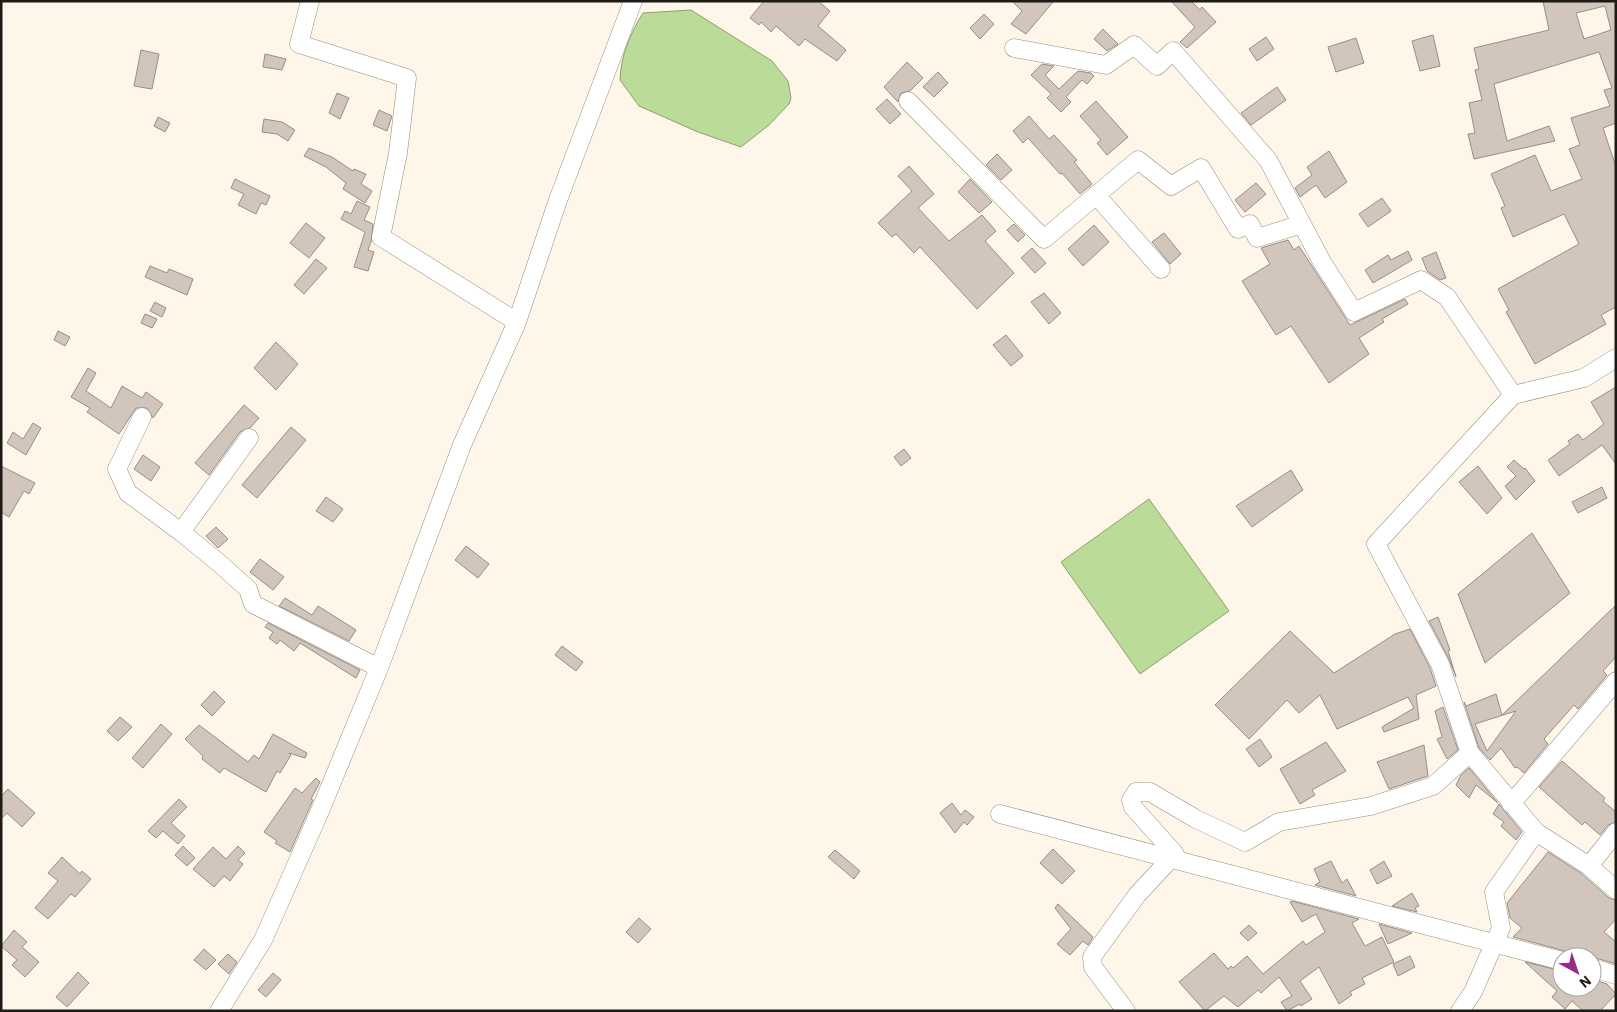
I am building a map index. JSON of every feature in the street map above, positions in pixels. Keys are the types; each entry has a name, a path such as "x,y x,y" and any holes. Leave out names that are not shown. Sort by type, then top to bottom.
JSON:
{"street":[{"path":"310,1 299,44 407,78 398,152 381,236 517,322"},
{"path":"219,1011 263,940 320,812 379,668 462,445 517,322 558,200 633,1"},
{"path":"1014,48 1106,65 1134,45 1157,66 1173,51 1268,160 1322,262 1354,312 1421,280 1447,297 1513,395"},
{"path":"908,101 1044,239 1138,160 1171,186 1201,168 1238,229 1250,224 1256,238 1302,224"},
{"path":"1096,195 1161,270"},
{"path":"1616,358 1584,378 1513,395 1376,544 1440,664 1470,753 1536,832 1589,866 1616,890"},
{"path":"142,417 117,469 128,493 219,563 248,589 253,604 379,668"},
{"path":"180,532 249,438"},
{"path":"1512,804 1616,682"},
{"path":"1126,1011 1093,967 1092,958 1137,895 1175,854 1133,807 1131,800 1136,792 1150,792 1196,819 1245,842 1279,822 1371,806 1433,786 1470,753"},
{"path":"1000,814 1552,958"},
{"path":"1460,1011 1473,992 1501,928 1494,892 1536,832"},
{"path":"1589,866 1616,832"},
{"path":"1602,971 1616,975"}],"shaded area":[{"path":"691,10 772,61 788,81 791,98 789,104 769,125 741,147 698,132 639,106 620,80 622,62 627,45 643,13"},
{"path":"1149,499 1229,611 1140,674 1061,562"}],"building":[{"path":"764,1 818,1 830,11 818,26 846,50 837,61 805,39 799,46 776,26 771,32 761,22 759,25 750,18"},
{"path":"1012,1 1054,1 1026,34 1011,24 1022,11"},
{"path":"1171,1 1191,1 1200,10 1202,7 1216,22 1187,48 1180,42 1195,27"},
{"path":"1543,1 1616,1 1616,123 1603,128 1616,167 1616,307 1601,315 1606,324 1535,364 1506,312 1509,310 1498,289 1579,244 1564,214 1513,237 1501,208 1505,206 1491,174 1535,155 1551,191 1582,179 1569,149 1580,145 1571,118 1610,106 1604,90 1612,88 1599,52 1494,84 1507,141 1549,126 1555,141 1474,159 1468,134 1475,133 1469,103 1482,100 1475,70 1479,69 1474,48 1549,30","holes":["1605,6 1611,30 1584,39 1576,13"]},
{"path":"984,14 994,24 980,39 970,28"},
{"path":"1103,29 1118,44 1107,51 1094,39"},
{"path":"1433,35 1440,66 1420,71 1412,41"},
{"path":"1266,37 1274,49 1257,61 1249,49"},
{"path":"1356,38 1364,63 1336,72 1328,47"},
{"path":"141,50 159,54 152,89 134,86"},
{"path":"265,54 286,59 282,70 263,67"},
{"path":"907,62 923,78 910,91 901,93 898,102 884,87"},
{"path":"1042,64 1054,66 1045,75 1059,89 1078,71 1091,73 1094,76 1087,84 1082,80 1066,97 1071,102 1061,112 1047,98 1051,94 1031,75"},
{"path":"938,72 948,83 934,97 923,87"},
{"path":"1277,87 1286,100 1251,125 1241,113"},
{"path":"337,93 349,98 340,119 329,113"},
{"path":"887,99 901,114 890,124 876,109"},
{"path":"1096,101 1128,137 1107,155 1097,143 1101,140 1080,116"},
{"path":"379,110 392,116 387,131 373,125"},
{"path":"1029,116 1049,139 1054,135 1077,160 1074,162 1092,184 1080,194 1028,138 1023,143 1013,131"},
{"path":"158,117 170,123 165,132 154,126"},
{"path":"264,119 282,122 295,130 288,141 277,134 262,132"},
{"path":"309,148 332,157 353,171 354,169 366,174 361,184 372,191 365,203 343,189 346,183 326,167 304,156"},
{"path":"1329,151 1347,182 1325,198 1316,185 1300,197 1295,188 1312,175 1307,167"},
{"path":"997,154 1012,170 1001,180 986,165"},
{"path":"909,166 934,194 918,208 949,241 982,215 996,231 985,241 1014,273 977,309 920,247 914,253 896,234 892,237 878,223 912,191 898,176"},
{"path":"235,179 270,196 266,205 261,203 256,214 238,205 244,194 231,188"},
{"path":"970,179 992,202 979,213 958,192"},
{"path":"1256,183 1266,194 1245,212 1235,200"},
{"path":"1382,198 1391,211 1368,227 1359,214"},
{"path":"357,201 370,207 364,220 373,224 368,250 374,252 368,271 354,267 365,232 341,219 345,211 351,214"},
{"path":"306,223 325,238 309,258 290,243"},
{"path":"1014,224 1025,235 1018,242 1007,230"},
{"path":"1094,225 1109,242 1083,266 1068,249"},
{"path":"1164,233 1181,254 1170,264 1152,242"},
{"path":"1288,240 1294,250 1299,246 1350,325 1405,299 1408,304 1382,319 1384,322 1359,338 1369,354 1329,383 1291,326 1276,335 1242,281 1270,264 1261,248"},
{"path":"1032,248 1046,263 1035,273 1021,258"},
{"path":"1408,251 1412,260 1373,283 1365,270 1388,255 1391,260"},
{"path":"1436,252 1446,278 1440,280 1427,271 1422,258"},
{"path":"316,259 327,268 304,294 294,285"},
{"path":"150,266 167,273 169,269 193,279 187,295 145,277"},
{"path":"1044,293 1061,313 1049,324 1031,302"},
{"path":"155,302 166,308 162,317 150,311"},
{"path":"145,314 157,319 152,328 141,323"},
{"path":"58,331 70,337 65,346 54,340"},
{"path":"1006,335 1023,356 1011,366 993,345"},
{"path":"276,342 298,364 276,390 254,368"},
{"path":"88,368 96,373 86,391 111,408 122,386 142,398 146,392 163,404 153,418 147,408 136,408 119,434 87,412 90,408 71,397"},
{"path":"1616,387 1616,464 1602,445 1559,476 1548,460 1570,444 1568,441 1578,434 1583,440 1604,424 1591,402"},
{"path":"244,405 259,418 250,428 240,432 209,475 195,463"},
{"path":"33,423 41,428 26,455 7,443 13,432 23,439"},
{"path":"291,427 306,440 257,498 242,485"},
{"path":"904,449 911,458 901,466 894,457"},
{"path":"143,455 160,467 151,481 134,469"},
{"path":"1514,460 1525,468 1535,481 1516,500 1505,486 1516,476 1507,467"},
{"path":"1,466 35,483 29,494 24,491 9,517 1,512"},
{"path":"1478,466 1502,498 1487,514 1459,482"},
{"path":"1291,470 1303,490 1252,527 1236,506"},
{"path":"1602,487 1607,498 1578,513 1572,502"},
{"path":"326,497 343,509 333,522 316,511"},
{"path":"216,527 228,539 218,548 206,536"},
{"path":"1532,533 1570,593 1485,663 1458,594"},
{"path":"466,546 489,564 478,578 455,560"},
{"path":"260,559 284,577 273,590 250,572"},
{"path":"285,598 312,615 318,606 356,630 349,641 279,606"},
{"path":"1616,605 1616,657 1603,671 1607,675 1578,709 1574,705 1544,739 1548,744 1524,773 1517,767 1515,768 1501,748 1490,760 1479,748 1464,702 1466,706 1496,694 1502,715","holes":["1516,711 1487,751 1475,724"]},
{"path":"1438,617 1450,650 1448,651 1456,677 1449,659 1429,621"},
{"path":"268,623 360,670 356,678 300,643 294,651 280,640 277,644 269,638 273,632 265,627"},
{"path":"1410,629 1430,668 1436,686 1416,695 1419,719 1384,732 1382,727 1414,708 1408,697 1337,729 1320,695 1299,713 1287,700 1249,739 1215,705 1290,631 1334,673 1395,634"},
{"path":"562,646 583,662 576,671 555,655"},
{"path":"214,691 225,702 212,716 201,705"},
{"path":"1443,707 1458,750 1447,759 1437,739 1442,737 1435,711"},
{"path":"120,717 132,727 118,741 107,731"},
{"path":"161,724 172,734 143,768 132,758"},
{"path":"199,725 248,762 254,755 259,759 273,734 307,753 305,758 289,753 291,755 280,773 277,771 266,792 224,768 220,773 202,759 203,756 185,739"},
{"path":"1260,739 1272,757 1259,767 1246,749"},
{"path":"1326,742 1346,771 1312,790 1315,795 1300,804 1280,769"},
{"path":"1424,745 1428,776 1389,789 1377,762"},
{"path":"1562,761 1605,798 1603,801 1616,812 1616,822 1608,825 1600,835 1585,822 1582,825 1539,787"},
{"path":"1469,768 1498,803 1476,785 1469,798 1456,785 1461,775"},
{"path":"316,778 320,782 311,799 313,800 290,852 275,843 277,841 264,832 295,788 302,793"},
{"path":"8,789 35,813 22,827 7,813 1,819 1,796"},
{"path":"179,799 187,807 171,823 185,836 178,844 163,831 156,838 148,831"},
{"path":"952,803 961,815 965,810 974,817 967,825 964,822 955,833 940,813"},
{"path":"1499,804 1522,832 1516,840 1501,826 1504,822 1493,814"},
{"path":"183,846 195,858 187,866 175,855"},
{"path":"238,846 245,853 238,860 243,864 230,881 224,876 214,887 193,869 213,847 226,859"},
{"path":"1053,849 1075,871 1062,884 1040,863"},
{"path":"835,850 860,871 854,879 828,857"},
{"path":"1548,852 1582,874 1609,898 1616,900 1616,919 1604,932 1616,942 1616,964 1602,960 1602,947 1552,948 1513,937 1522,928 1510,918 1507,903"},
{"path":"62,857 80,874 82,871 91,879 75,897 71,894 48,919 35,908 58,881 48,873"},
{"path":"1331,861 1342,883 1347,879 1356,896 1315,885 1320,882 1314,869"},
{"path":"1384,861 1392,876 1377,884 1370,870"},
{"path":"1412,893 1419,906 1415,908 1417,912 1392,906"},
{"path":"1290,902 1359,919 1352,923 1365,946 1382,937 1394,962 1362,978 1365,984 1350,992 1352,995 1339,1004 1319,967 1300,981 1312,999 1301,1006 1300,1004 1287,1011 1281,1002 1292,996 1279,977 1261,993 1258,990 1238,1007 1224,996 1205,1011 1179,982 1214,953 1228,969 1231,966 1233,968 1247,956 1263,974 1303,941 1306,945 1325,932 1316,914 1302,922"},
{"path":"1058,904 1093,937 1088,945 1083,941 1070,955 1057,944 1071,929 1055,908"},
{"path":"639,918 651,929 638,943 626,932"},
{"path":"1379,924 1412,933 1388,944"},
{"path":"1249,925 1257,933 1248,941 1240,933"},
{"path":"14,930 27,942 22,947 39,962 25,977 12,965 17,960 1,946"},
{"path":"204,949 216,960 206,970 194,960"},
{"path":"228,954 237,962 229,974 218,964"},
{"path":"1410,956 1415,967 1398,976 1393,964"},
{"path":"1525,962 1552,969 1552,986"},
{"path":"78,972 89,983 67,1007 56,997"},
{"path":"273,973 281,980 266,997 258,990"},
{"path":"1602,982 1607,984 1616,994 1600,1011 1583,1011 1572,1001 1565,1009 1552,997 1602,997"}]}
